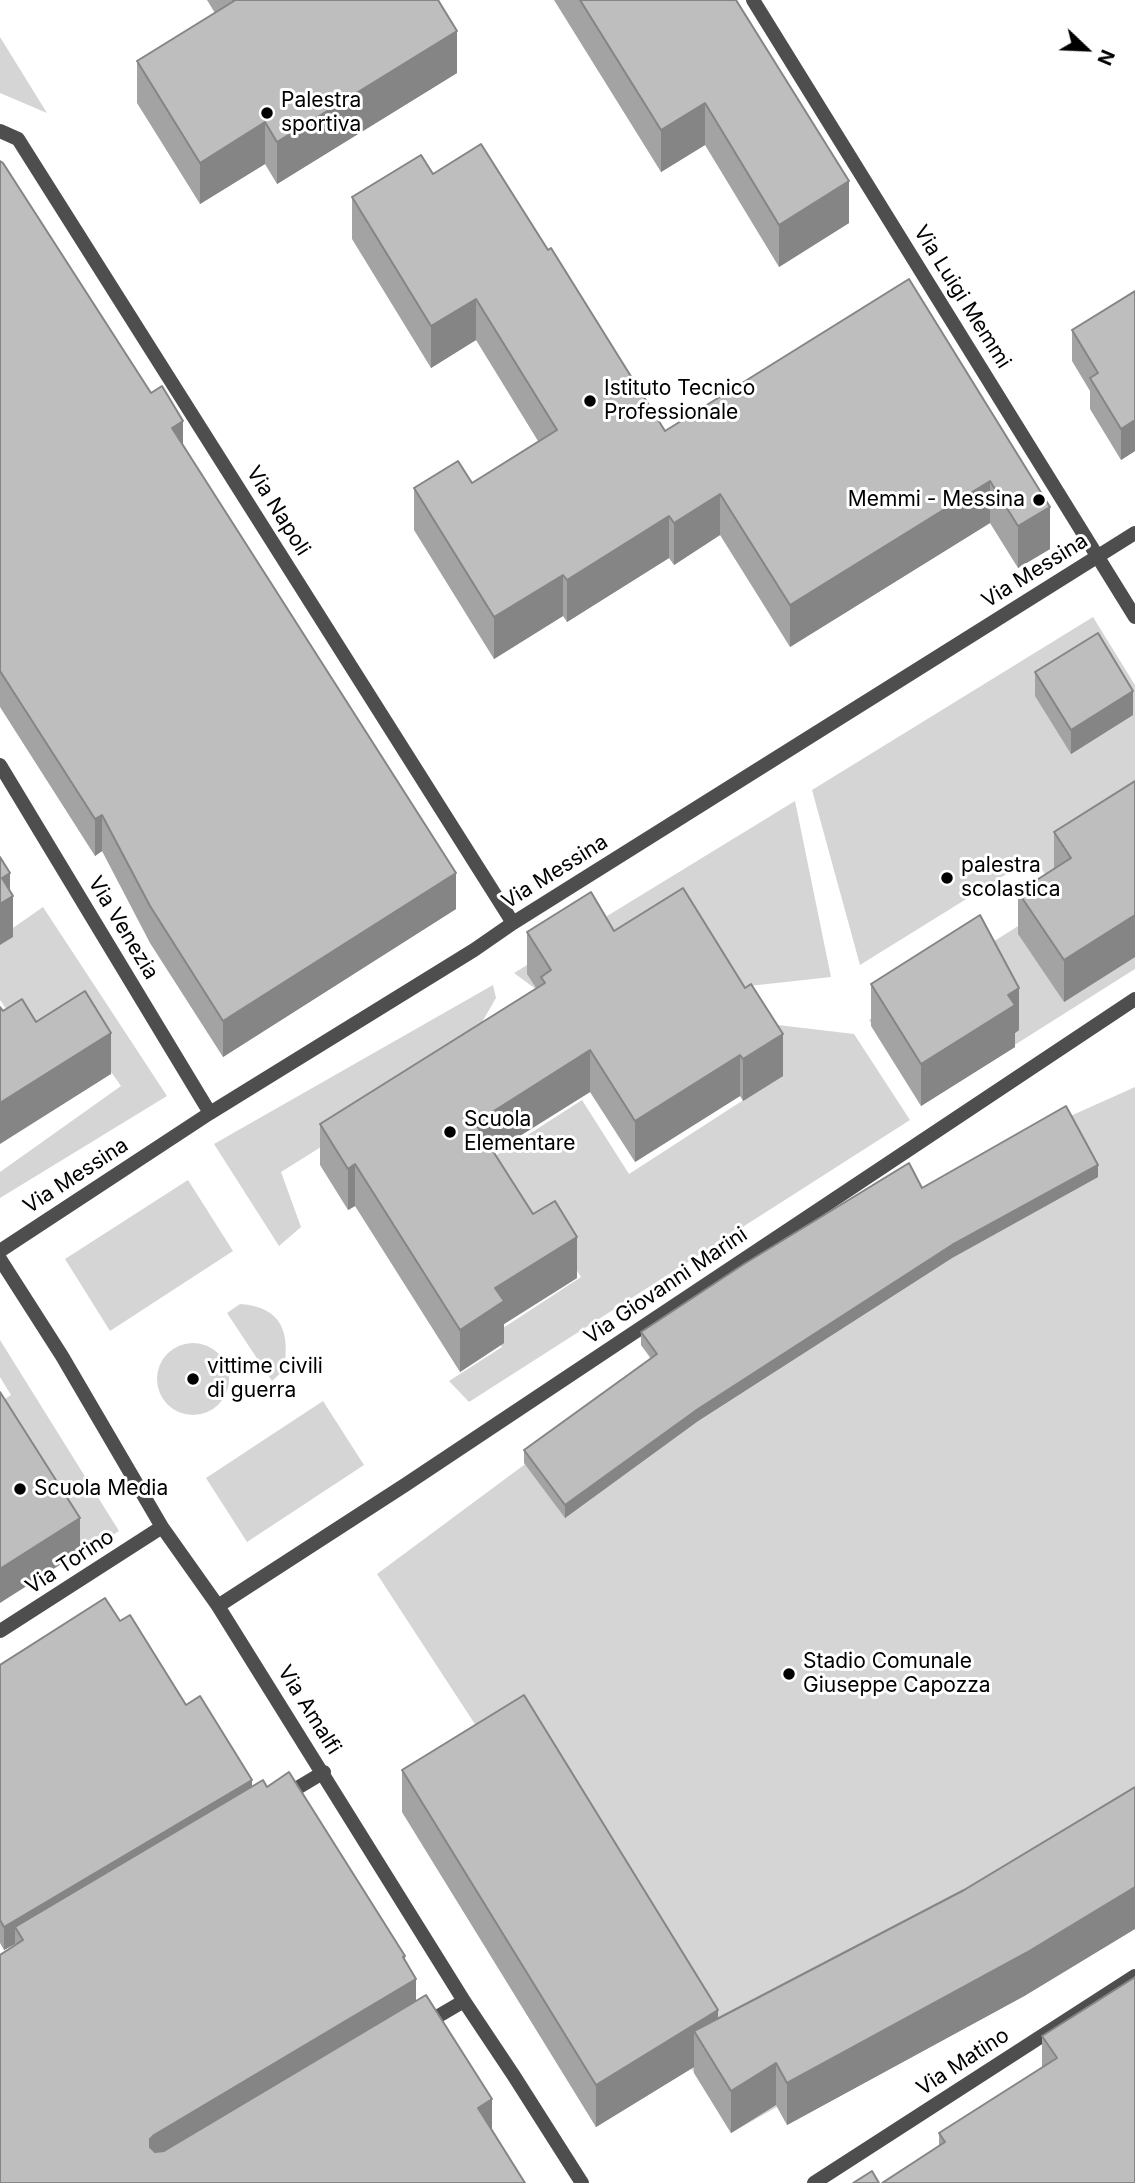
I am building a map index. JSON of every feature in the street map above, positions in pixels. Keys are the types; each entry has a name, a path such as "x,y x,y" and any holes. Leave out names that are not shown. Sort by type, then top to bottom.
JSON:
{"street":[{"name":"Via Luigi Memmi","path":"753,0 1135,617"},
{"name":"Via Napoli","path":"0,131 18,139 513,923"},
{"name":"Via Messina","path":"0,1251 210,1113 474,950 1135,533"},
{"name":"Via Venezia","path":"0,765 210,1113"},
{"name":"Via Giovanni Marini","path":"218,1606 1135,999"},
{"name":"Via Amalfi","path":"0,1259 62,1356 162,1527 218,1606 324,1772 464,2001 582,2183"},
{"name":"Via Torino","path":"0,1631 162,1527"},
{"path":"276,1801 324,1772"},
{"name":"Via Matino","path":"814,2183 1135,1976"},
{"path":"405,2036 464,2001"}],"shaded area":[{"path":"0,37 47,113 0,93"},
{"name":"palestra scolastica","path":"1093,617 1135,685 1135,969 921,1104 869,1020 1061,899 1034,857 860,965 812,790"},
{"path":"795,801 831,977 731,988 549,999 514,973"},
{"path":"43,907 167,1096 0,1198 0,1172 121,1086 80,1028 39,1056 0,1000 0,937"},
{"path":"493,985 496,998 460,1060 281,1172 301,1227 279,1246 214,1144"},
{"path":"744,1021 854,1034 910,1120 469,1402 449,1381 502,1347 494,1334 581,1277 554,1235 481,1165 582,1100 629,1174 779,1077"},
{"name":"Stadio Comunale Giuseppe Capozza","path":"1135,1087 1135,1929 1026,1995 787,2125 777,2107 731,2133 691,2068 596,2127 402,1812 495,1755 377,1574 656,1367 641,1345 744,1276 922,1200 1066,1118"},
{"path":"188,1180 233,1251 110,1331 65,1259"},
{"path":"240,1304 266,1310 280,1324 286,1344 286,1357 284,1370 272,1381 227,1313"},
{"path":"0,1340 119,1531 78,1558 0,1434 0,1402 11,1395 0,1377"},
{"path":"193,1343 213,1349 223,1359 229,1379 223,1399 213,1409 193,1415 173,1409 163,1399 157,1379 163,1359 173,1349"},
{"path":"323,1401 364,1465 247,1542 206,1478"}],"building":[{"name":"Palestra sportiva","path":"233,0 438,0 457,31 277,142 265,122 200,163 137,61"},
{"path":"580,0 736,0 849,181 779,225 705,103 661,130"},
{"path":"481,144 548,250 551,248 665,431 909,279 1050,507 1018,526 990,481 790,605 720,494 674,523 669,516 567,580 563,575 494,617 414,488 458,461 472,483 557,430 476,299 431,326 352,197 421,155 433,174"},
{"path":"0,161 151,393 162,386 183,421 172,428 456,873 223,1021 150,906 102,815 95,819 0,671"},
{"path":"1135,291 1135,420 1121,429 1090,378 1098,373 1072,330"},
{"path":"1098,633 1133,691 1071,730 1035,672"},
{"path":"1135,781 1135,915 1064,960 1018,892 1071,858 1054,832"},
{"path":"0,857 10,873 2,878 13,896 0,904"},
{"name":"Scuola Elementare","path":"683,888 745,988 751,984 783,1034 743,1059 740,1055 635,1121 590,1050 475,1123 533,1214 555,1201 577,1237 495,1288 504,1301 460,1330 355,1164 348,1169 320,1124 545,983 541,977 551,970 527,932 591,892 614,931"},
{"path":"980,915 1019,988 1008,995 1015,1005 921,1064 871,984"},
{"path":"85,991 111,1033 0,1103 0,1007 3,1011 22,999 36,1022"},
{"path":"1066,1106 1098,1165 952,1245 698,1409 565,1505 524,1450 657,1354 641,1332 744,1264 909,1163 922,1188"},
{"name":"Scuola Media","path":"0,1392 80,1518 0,1569"},
{"path":"105,1598 120,1621 130,1615 186,1705 200,1696 252,1780 4,1927 0,1920 0,1665"},
{"path":"524,1695 718,2010 596,2085 402,1770"},
{"path":"289,1772 405,1956 403,1957 416,1979 154,2135 150,2139 150,2147 155,2152 164,2151 426,1995 492,2099 478,2108 525,2183 0,2183 0,1955 23,1940 15,1927 263,1780 267,1787"},
{"path":"1135,1787 1135,1887 1026,1953 787,2083 776,2063 731,2091 694,2031 964,1890"},
{"path":"1135,1977 1135,2183 882,2183 945,2142 939,2133 1057,2058 1042,2036"},
{"path":"872,2171 879,2183 853,2183"}],"place":[{"name":"Palestra sportiva","path":"267,113"},
{"name":"Istituto Tecnico Professionale","path":"590,401"},
{"name":"Memmi - Messina","path":"1039,500"},
{"name":"palestra scolastica","path":"947,878"},
{"name":"Scuola Elementare","path":"450,1132"},
{"name":"vittime civili di guerra","path":"193,1379"},
{"name":"Scuola Media","path":"20,1489"},
{"name":"Stadio Comunale Giuseppe Capozza","path":"789,1674"}]}
